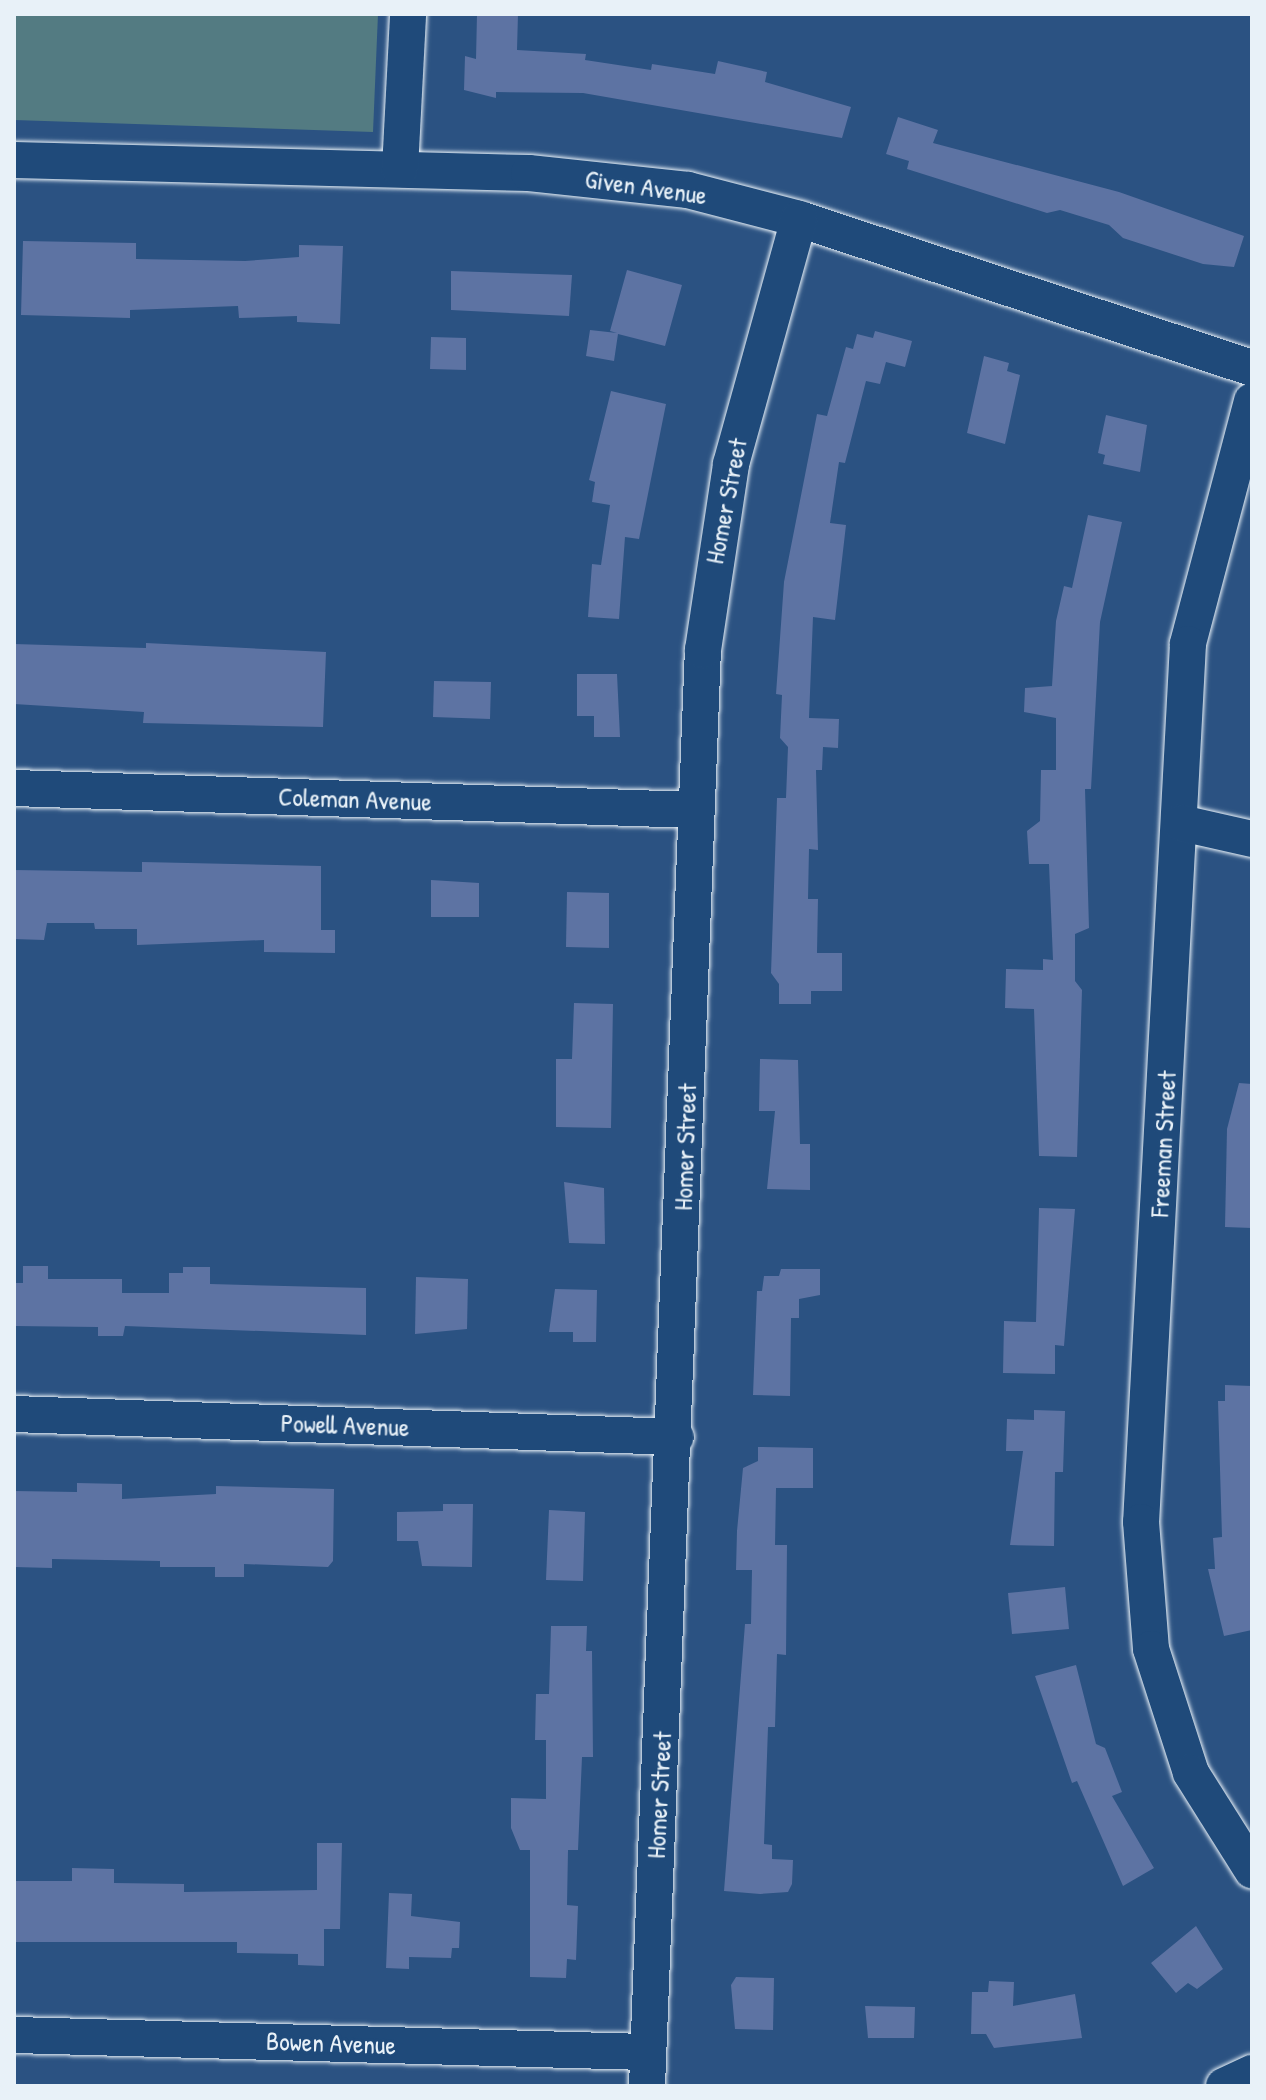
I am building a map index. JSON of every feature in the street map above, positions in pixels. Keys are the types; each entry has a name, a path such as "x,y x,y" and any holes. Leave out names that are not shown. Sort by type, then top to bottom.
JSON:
{"street":[{"path":"400,169 408,14"},
{"name":"Given Avenue","path":"14,160 400,169 613,179 799,219 1252,368"},
{"name":"Homer Street","path":"647,2069 676,1437 703,650 717,534 799,219"},
{"name":"Freeman Street","path":"1252,401 1188,644 1181,823 1141,1522 1151,1649 1191,1773 1252,1870"},
{"name":"Coleman Avenue","path":"14,788 696,810"},
{"path":"1181,823 1252,839"},
{"name":"Powell Avenue","path":"14,1414 676,1437"},
{"name":"Bowen Avenue","path":"14,2035 647,2069"},
{"path":"1224,2086 1252,2073"}],"green space":[{"path":"14,14 378,14 373,132 14,120"}],"building":[{"path":"477,14 518,14 517,50 586,54 585,60 651,70 652,64 715,74 718,61 767,72 765,82 851,107 842,138 583,93 496,92 496,98 464,90 465,56 476,59"},
{"path":"898,117 938,130 933,143 1119,192 1244,236 1234,267 1203,264 1123,238 1109,225 1060,210 1047,213 907,169 909,161 886,154"},
{"path":"23,241 136,243 136,259 245,261 299,257 299,245 343,246 340,324 297,322 297,316 239,318 238,306 130,310 130,318 21,315"},
{"path":"627,270 682,285 665,346 618,334 614,361 586,356 590,330 617,333 610,331"},
{"path":"451,271 572,275 569,316 451,310"},
{"path":"875,331 912,341 905,367 886,362 880,384 866,381 845,463 839,462 830,523 846,525 835,620 813,617 809,718 839,719 838,748 823,747 822,770 816,770 818,850 809,849 808,899 818,899 817,953 842,953 842,991 811,991 811,1004 779,1004 779,984 771,973 777,798 786,798 788,747 780,738 782,695 776,694 784,582 817,414 827,416 846,347 853,349 857,334 873,338"},
{"path":"431,337 466,338 466,370 430,369"},
{"path":"984,356 1009,363 1007,371 1020,375 1005,444 967,433"},
{"path":"611,391 666,404 639,539 625,537 619,619 588,617 592,564 601,565 610,505 592,502 595,482 589,480"},
{"path":"1106,415 1147,425 1140,472 1103,464 1105,455 1098,453"},
{"path":"1088,515 1122,522 1100,622 1091,789 1085,789 1089,928 1075,934 1075,981 1082,990 1077,1157 1039,1156 1034,1009 1005,1008 1006,969 1043,970 1043,959 1053,960 1049,864 1029,864 1027,831 1040,821 1041,770 1056,770 1056,718 1024,712 1025,688 1052,686 1056,621 1064,586 1072,588"},
{"path":"146,643 326,652 323,727 143,723 144,712 14,704 14,644 146,648"},
{"path":"577,674 617,674 620,737 594,737 594,716 577,716"},
{"path":"434,681 491,682 490,719 433,717"},
{"path":"142,862 321,866 321,930 335,930 335,953 264,952 264,940 137,945 137,929 95,929 94,923 47,923 44,940 14,939 14,870 142,872"},
{"path":"431,880 479,883 479,917 431,917"},
{"path":"567,892 609,893 609,948 566,947"},
{"path":"574,1003 613,1004 611,1128 556,1127 556,1059 572,1059"},
{"path":"760,1059 798,1060 800,1144 810,1144 810,1190 767,1189 775,1111 759,1111"},
{"path":"1239,1083 1252,1084 1252,1228 1225,1227 1227,1129"},
{"path":"564,1182 604,1188 605,1244 569,1243"},
{"path":"1039,1208 1075,1209 1064,1346 1055,1345 1055,1374 1003,1373 1004,1321 1036,1322"},
{"path":"23,1266 48,1266 48,1279 122,1279 122,1293 169,1293 169,1273 183,1273 183,1267 210,1267 210,1284 366,1288 366,1335 125,1326 123,1336 98,1336 98,1327 14,1326 14,1283 23,1283"},
{"path":"781,1269 820,1269 820,1295 799,1299 799,1318 791,1318 790,1396 753,1395 757,1291 762,1291 764,1276 779,1276"},
{"path":"416,1277 468,1279 467,1329 415,1334"},
{"path":"555,1289 597,1290 596,1342 573,1342 573,1332 549,1332"},
{"path":"1225,1385 1252,1386 1252,1630 1224,1636 1208,1569 1215,1569 1213,1538 1222,1537 1218,1401 1225,1401"},
{"path":"1034,1410 1065,1411 1063,1472 1055,1472 1054,1546 1010,1545 1023,1451 1006,1451 1007,1419 1034,1420"},
{"path":"758,1447 813,1448 813,1488 776,1488 775,1545 787,1545 786,1655 777,1654 775,1727 768,1727 764,1844 772,1845 772,1859 793,1860 792,1884 788,1892 760,1894 724,1891 745,1624 751,1624 752,1570 736,1570 737,1531 743,1468 758,1461"},
{"path":"77,1483 122,1484 122,1499 216,1494 216,1486 334,1489 333,1561 328,1567 244,1564 244,1577 215,1577 215,1567 160,1567 160,1561 52,1559 52,1568 14,1567 14,1491 77,1492"},
{"path":"443,1504 473,1504 472,1567 422,1566 418,1541 397,1541 397,1512 443,1511"},
{"path":"549,1510 585,1512 583,1581 546,1580"},
{"path":"1065,1587 1069,1629 1012,1634 1008,1593"},
{"path":"551,1626 587,1626 586,1651 592,1651 593,1757 582,1757 578,1850 568,1850 567,1905 578,1906 576,1960 567,1959 566,1978 530,1977 530,1850 520,1850 511,1828 511,1798 546,1799 546,1740 535,1740 536,1694 549,1694"},
{"path":"1076,1665 1096,1744 1105,1748 1122,1792 1112,1796 1154,1868 1123,1886 1077,1781 1072,1783 1035,1676"},
{"path":"317,1843 342,1843 340,1929 324,1929 324,1966 298,1965 298,1954 237,1953 237,1942 14,1942 14,1881 72,1881 72,1868 114,1869 114,1883 184,1884 184,1892 317,1890"},
{"path":"389,1893 412,1894 411,1916 460,1922 459,1948 452,1948 451,1958 409,1957 409,1969 386,1968"},
{"path":"1196,1926 1223,1969 1197,1989 1188,1983 1176,1993 1151,1963"},
{"path":"736,1977 774,1978 773,2030 735,2029 731,1985"},
{"path":"989,1981 1014,1982 1013,2006 1075,1994 1082,2038 994,2048 986,2034 971,2034 972,1992 988,1992"},
{"path":"865,2006 915,2007 914,2038 868,2038"}]}
